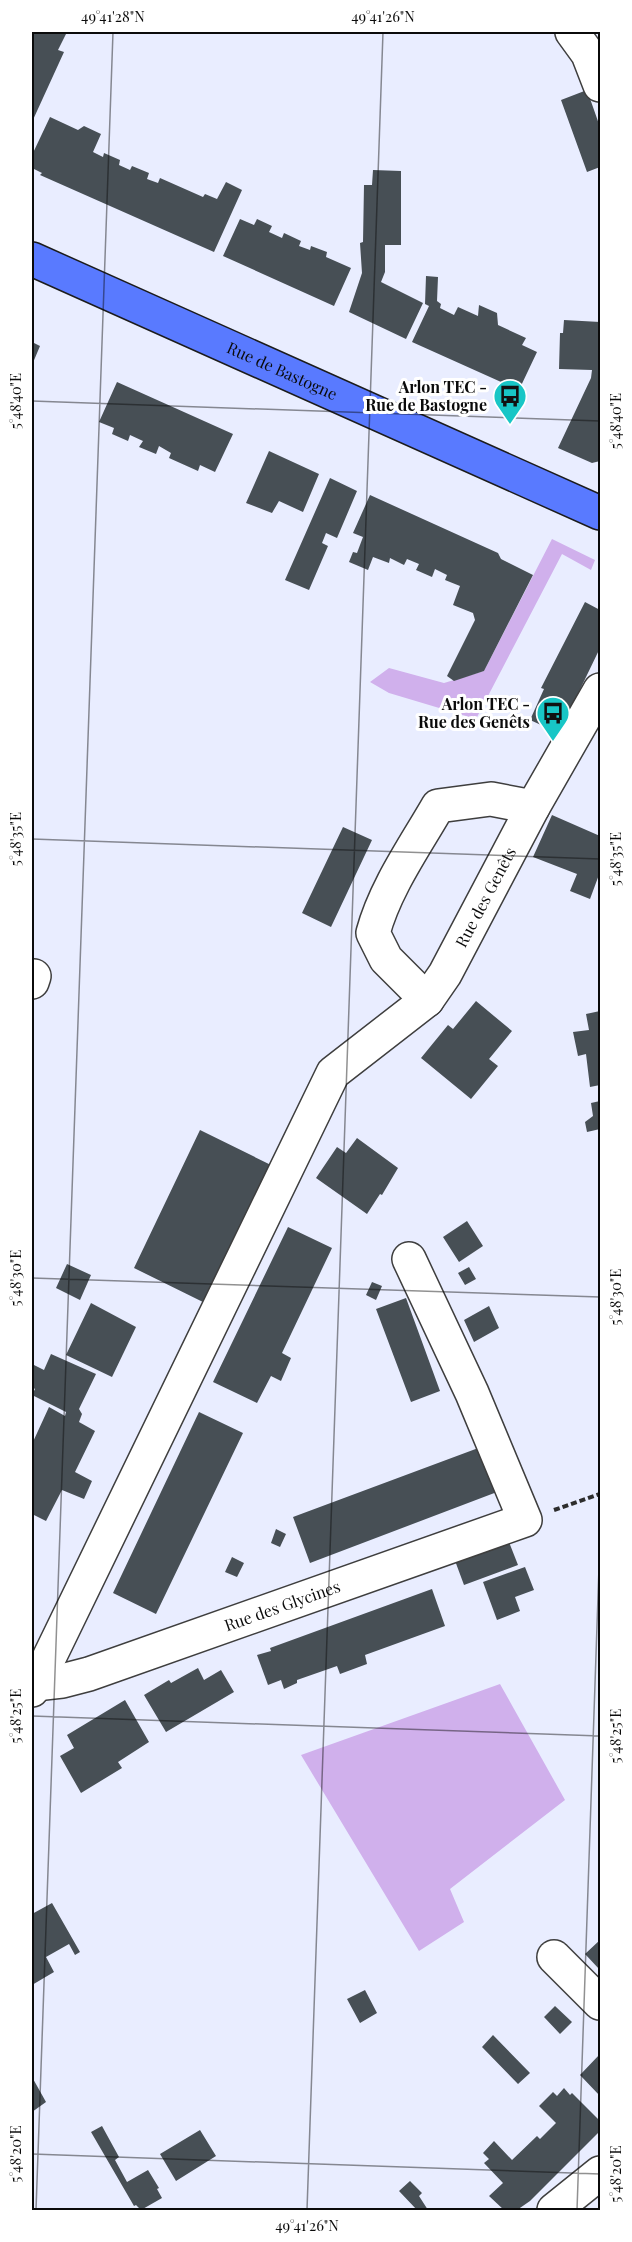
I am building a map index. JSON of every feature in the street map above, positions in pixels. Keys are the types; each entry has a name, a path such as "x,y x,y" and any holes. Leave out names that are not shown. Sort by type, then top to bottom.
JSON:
{"main road":[{"name":"Rue de Bastogne","path":"32,259 599,506"}],"street":[{"path":"572,32 588,54 600,85"},
{"name":"Rue des Genêts","path":"37,1675 333,1073 427,1000 445,974 533,807 600,690"},
{"path":"427,1000 386,959 373,933 378,913 410,854 438,806 491,799 533,807"},
{"path":"409,1259 472,1393 525,1520"},
{"name":"Rue des Glycines","path":"37,1675 62,1681 89,1674 525,1520"},
{"path":"554,1956 600,2003"},
{"path":"573,2205 600,2173"}],"path":[{"path":"525,1520 600,1494"}],"shaded area":[{"path":"552,539 595,560 591,570 562,554 476,719 389,693 370,682 389,668 444,683 484,671"},
{"path":"500,1684 565,1800 450,1889 464,1922 419,1951 301,1755"}],"building":[{"path":"32,32 67,32 58,50 64,52 32,122"},
{"path":"587,90 600,127 600,167 587,172 561,100"},
{"path":"50,117 78,130 84,126 101,134 93,152 103,157 104,153 120,160 119,165 130,170 132,166 149,173 147,179 158,183 160,178 203,197 205,194 217,199 226,182 242,190 214,252 40,175 42,173 32,168 32,155"},
{"path":"373,170 401,171 401,245 385,245 385,272 381,282 423,303 406,339 349,312 362,273 360,243 363,242 364,185 372,185"},
{"path":"240,219 254,225 257,219 272,226 269,232 282,238 284,233 301,241 299,246 310,250 311,246 327,252 326,257 351,268 334,306 223,256"},
{"path":"426,276 438,277 437,301 441,304 440,308 454,315 458,307 478,316 479,305 497,313 498,325 526,338 522,345 537,352 519,390 412,342 429,306 425,304"},
{"path":"564,320 600,322 600,461 592,463 558,448 591,378 592,370 559,369 560,333 563,333"},
{"path":"32,342 40,346 32,365"},
{"path":"117,382 233,434 215,472 200,465 198,471 169,458 171,453 159,446 156,454 139,447 143,441 130,435 128,441 112,434 114,428 99,422"},
{"path":"269,451 319,474 303,512 279,501 272,513 246,503"},
{"path":"330,478 357,491 337,538 326,533 322,543 328,546 309,590 285,580"},
{"path":"370,495 498,553 501,559 533,575 484,671 454,681 447,676 475,620 473,613 453,605 460,586 445,580 447,575 435,569 432,577 416,570 419,564 407,559 404,565 390,558 389,563 373,557 368,570 349,562 353,552 357,553 363,537 353,533"},
{"path":"585,602 600,610 600,648 559,733 530,720 544,689 541,688"},
{"path":"552,815 600,836 600,872 590,899 570,891 577,874 533,857"},
{"path":"343,827 372,840 331,927 302,913"},
{"path":"476,1001 512,1031 489,1059 498,1066 471,1099 421,1058 448,1025 453,1029"},
{"path":"600,1011 600,1085 590,1087 586,1054 578,1056 573,1032 589,1030 586,1014"},
{"path":"600,1101 600,1129 587,1132 585,1122 593,1116 591,1103"},
{"path":"200,1130 273,1166 207,1304 134,1268"},
{"path":"357,1138 398,1168 382,1195 380,1194 367,1214 316,1178 337,1147 346,1153"},
{"path":"467,1221 483,1246 459,1262 443,1237"},
{"path":"288,1227 332,1248 282,1353 291,1358 281,1381 271,1376 257,1403 213,1382"},
{"path":"67,1264 91,1275 80,1300 56,1288"},
{"path":"469,1267 476,1279 465,1285 458,1273"},
{"path":"372,1282 382,1286 376,1300 366,1295"},
{"path":"406,1298 440,1391 411,1402 376,1309"},
{"path":"91,1303 136,1327 112,1377 66,1355"},
{"path":"489,1306 499,1328 474,1342 464,1320"},
{"path":"51,1354 96,1374 79,1409 82,1414 79,1422 95,1431 75,1472 92,1481 84,1499 62,1490 46,1521 32,1514 32,1444 49,1407 65,1416 66,1412 32,1395 35,1389 32,1387 32,1364 44,1370"},
{"path":"199,1412 243,1433 156,1614 113,1593"},
{"path":"481,1447 497,1492 310,1563 293,1517"},
{"path":"276,1529 286,1534 280,1547 271,1543"},
{"path":"507,1537 518,1565 464,1585 454,1558"},
{"path":"232,1557 244,1563 237,1577 225,1572"},
{"path":"525,1567 534,1590 515,1597 520,1611 497,1620 483,1582"},
{"path":"432,1589 445,1626 365,1655 367,1664 340,1674 337,1666 297,1680 297,1683 284,1689 281,1680 268,1685 257,1655 271,1651 270,1648"},
{"path":"198,1668 204,1680 221,1670 234,1692 166,1732 144,1695 169,1680 171,1683"},
{"path":"125,1700 149,1742 118,1762 122,1768 81,1793 60,1756 74,1748 67,1735"},
{"path":"52,1903 80,1952 75,1955 69,1944 46,1957 54,1972 32,1985 32,1914"},
{"path":"600,1940 600,1970 585,1954"},
{"path":"365,1990 377,2013 360,2023 347,1999"},
{"path":"555,2006 572,2022 560,2034 544,2017"},
{"path":"493,2035 530,2073 518,2084 482,2047"},
{"path":"600,2054 600,2096 580,2075"},
{"path":"32,2077 46,2102 32,2112"},
{"path":"564,2088 600,2121 600,2131 530,2201 517,2210 504,2210 489,2196 503,2183 484,2163 489,2159 483,2153 494,2141 512,2160 537,2136 540,2139 556,2123 539,2106 553,2092 557,2096"},
{"path":"102,2126 119,2157 115,2160 127,2182 148,2170 162,2198 141,2210 136,2205 134,2206 91,2132"},
{"path":"200,2130 216,2156 176,2181 160,2154"},
{"path":"410,2181 422,2193 419,2196 428,2210 417,2210 399,2191"}],"place":[{"name":"Arlon TEC - Rue de Bastogne","path":"510,425"},
{"name":"Arlon TEC - Rue des Genêts","path":"553,742"}]}
